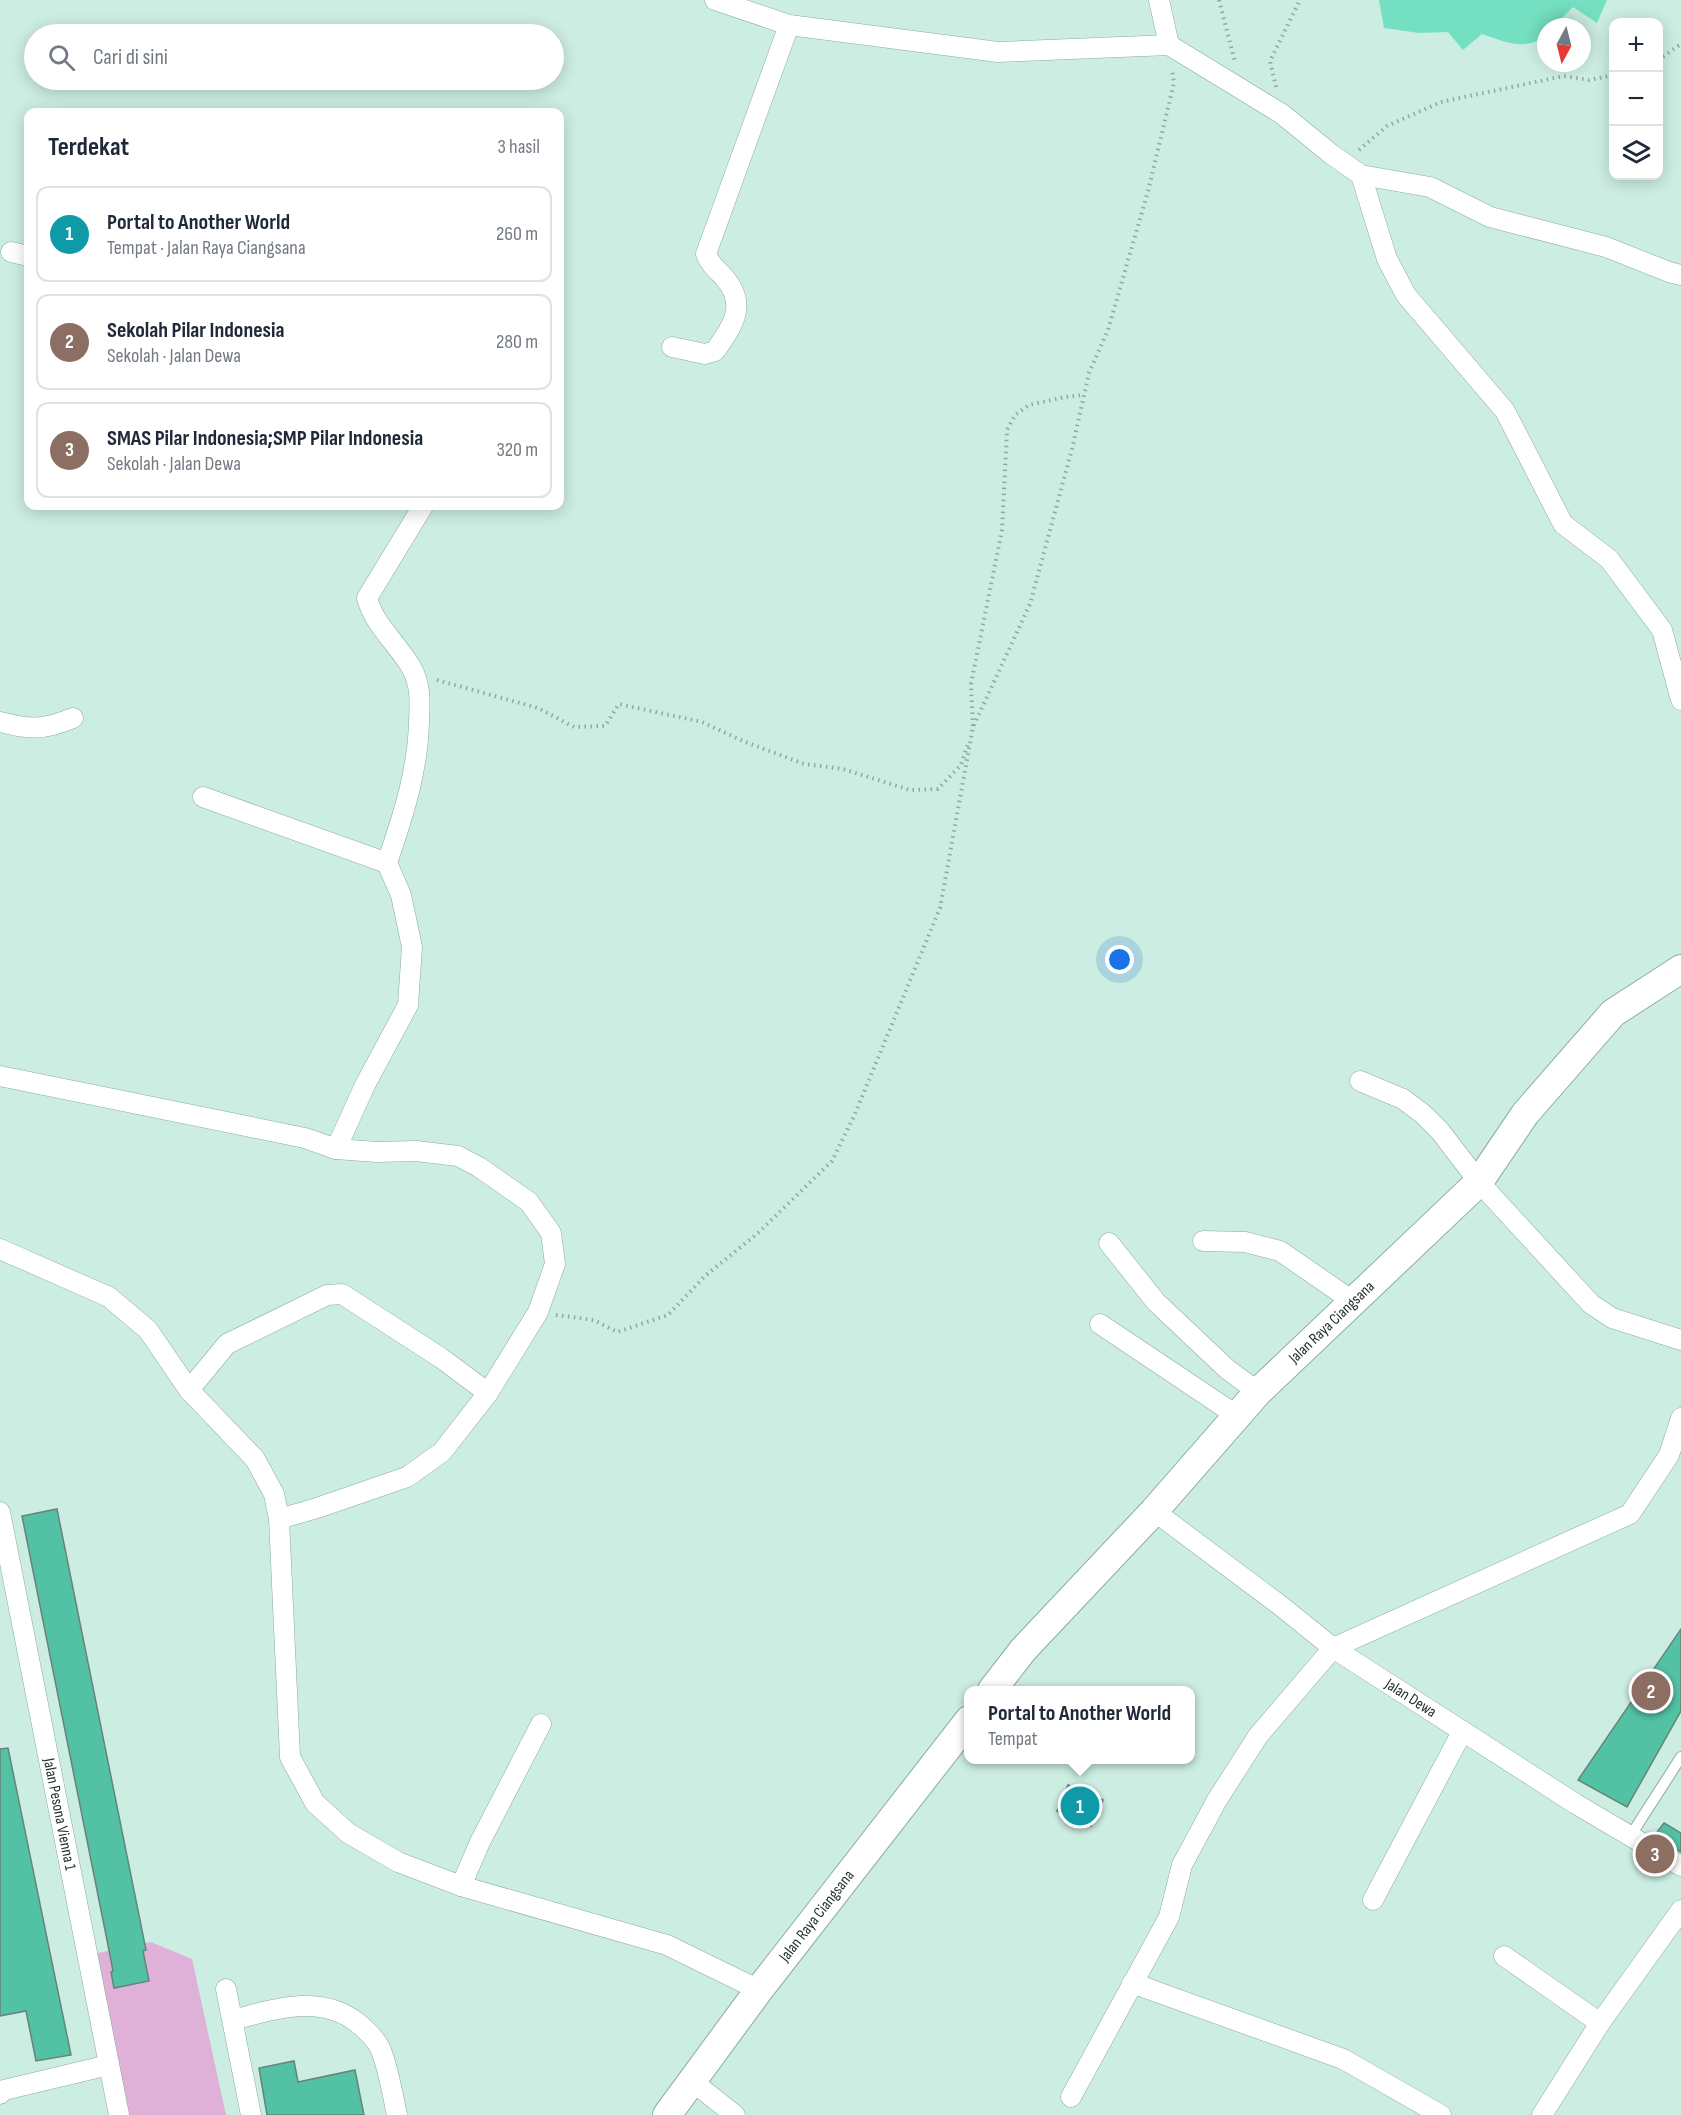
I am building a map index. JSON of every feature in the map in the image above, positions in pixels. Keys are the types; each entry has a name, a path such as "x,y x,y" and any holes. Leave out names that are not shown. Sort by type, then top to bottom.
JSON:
{"main road":[{"name":"Jalan Raya Ciangsana","path":"995,1686 1023,1650 1154,1511 1258,1392 1479,1182 1525,1114 1612,1013 1681,969"},
{"name":"Jalan Raya Ciangsana","path":"668,2115 759,1990 964,1726"}],"street":[{"path":"715,0 789,25 998,52 1169,45 1282,114 1330,154 1361,175 1430,188 1490,217 1606,247 1669,273 1681,275"},
{"path":"1159,0 1169,45"},
{"path":"672,347 705,354 715,351 723,340 736,312 738,305 736,294 708,260 706,254 789,25"},
{"path":"1361,175 1387,259 1406,295 1505,411 1563,524 1609,559 1662,630 1681,700"},
{"path":"336,1149 365,1085 408,1005 412,947 400,895 387,863 409,800 419,747 420,698 413,673 370,611 367,598 421,510"},
{"path":"0,722 23,728 44,728 73,718"},
{"path":"203,797 387,863"},
{"path":"0,1076 304,1138 336,1149 377,1152 416,1151 458,1156 529,1202 551,1233 555,1264 538,1312 488,1393 442,1452 407,1477 279,1519"},
{"path":"1360,1081 1403,1099 1423,1114 1440,1131 1479,1182 1591,1304 1612,1318 1681,1340"},
{"path":"1203,1241 1245,1242 1280,1251 1354,1302"},
{"path":"1109,1243 1156,1302 1227,1369 1258,1392"},
{"path":"0,1249 109,1297 148,1330 189,1390 255,1459 274,1494 279,1519 290,1757 315,1803 348,1833 398,1862 461,1886 667,1945 759,1990"},
{"path":"189,1390 227,1344 327,1294 342,1294 441,1358 488,1393"},
{"path":"1100,1324 1236,1415"},
{"path":"1071,2097 1169,1917 1182,1865 1217,1800 1258,1736 1333,1648 1630,1514 1669,1455 1681,1418"},
{"name":"Jalan Dewa","path":"1154,1511 1333,1648 1576,1804 1681,1866"},
{"name":"Jalan Pesona Vienna 1","path":"0,1512 119,2115"},
{"path":"461,1886 480,1842 541,1724"},
{"path":"1373,1900 1462,1732"},
{"path":"1542,2115 1600,2023 1681,1910"},
{"path":"1504,1956 1600,2023"},
{"path":"1132,1983 1343,2059 1441,2115"},
{"path":"226,1989 251,2115"},
{"path":"232,2020 284,2006 324,2006 354,2020 379,2046 388,2071 397,2115"},
{"path":"1,2091 109,2065"},
{"path":"693,2082 735,2115"}],"lane":[{"path":"1631,1835 1681,1757"}],"path":[{"path":"1200,64 1222,72 1235,62 1220,0"},
{"path":"1282,114 1270,61 1300,0"},
{"path":"1663,57 1681,44"},
{"path":"413,673 538,708 574,727 605,726 620,704 702,722 743,741 804,764 843,769 910,790 938,789 961,765 973,728 1030,604 1072,449 1089,373 1108,330 1148,191 1174,83 1169,45"},
{"path":"1330,154 1359,150 1387,126 1441,102 1564,76 1589,80 1609,76"},
{"path":"538,1312 594,1320 617,1332 668,1315 705,1276 757,1234 832,1161 854,1116 940,908 973,728 971,684 1002,530 1007,430 1015,415 1029,405 1084,395"}],"shaded area":[{"path":"1379,0 1607,0 1597,23 1573,7 1562,18 1537,18 1537,41 1531,43 1515,44 1482,34 1463,50 1448,32 1419,33 1384,28"},
{"path":"151,1942 192,1959 226,2115 116,2115 84,1956"}],"building":[{"path":"57,1509 146,1950 143,1951 149,1981 114,1988 107,1940 22,1516"},
{"path":"1681,1629 1681,1711 1627,1807 1578,1780"},
{"path":"8,1748 71,2055 36,2061 26,2011 0,2016 0,1749"},
{"path":"1068,1785 1103,1800 1091,1826 1057,1811"},
{"path":"1664,1823 1681,1833 1681,1852 1654,1836"},
{"path":"294,2061 298,2082 355,2070 364,2115 267,2115 259,2068"}],"place":[{"name":"Sekolah Pilar Indonesia","path":"1651,1691"},
{"name":"Portal to Another World","path":"1080,1806"},
{"name":"SMAS Pilar Indonesia;SMP Pilar Indonesia","path":"1655,1854"}]}
